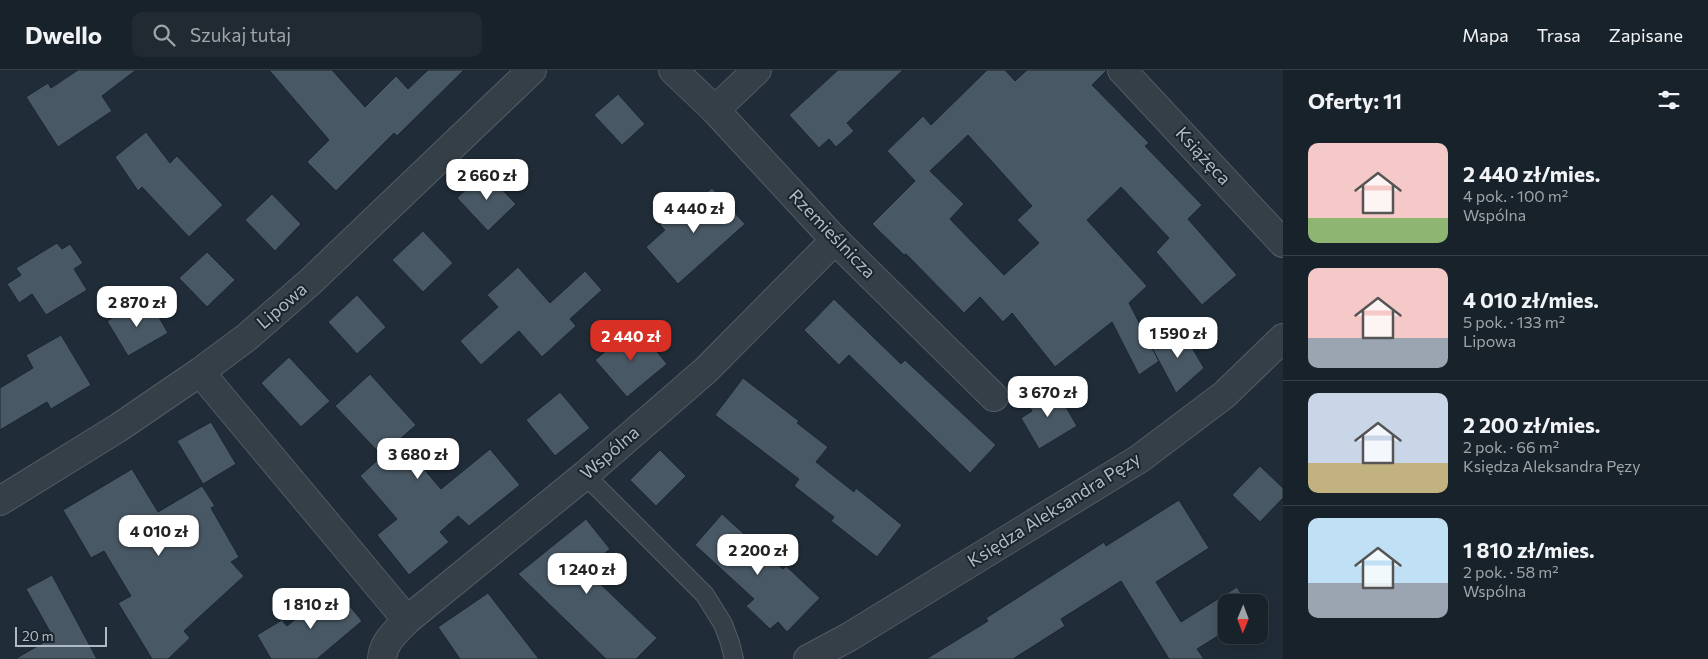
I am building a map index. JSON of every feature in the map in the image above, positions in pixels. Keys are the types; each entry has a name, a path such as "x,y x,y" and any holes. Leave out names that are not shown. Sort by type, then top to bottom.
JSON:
{"street":[{"name":"Lipowa","path":"0,501 118,428 200,372 247,336 310,282 532,70"},
{"name":"Rzemieślnicza","path":"673,70 715,110 835,240 994,397"},
{"path":"715,110 757,70"},
{"name":"Książęca","path":"1122,70 1283,243"},
{"name":"Wspólna","path":"382,659 382,652 389,639 407,620 585,475 706,370 835,240"},
{"name":"Księdza Aleksandra Pęzy","path":"808,659 848,637 1139,459 1224,396 1283,338"},
{"path":"200,372 407,620"}],"lane":[{"path":"585,475 705,595 722,624 734,659"}],"building":[{"path":"78,70 136,70 102,96 112,111 58,147 26,97 48,83 51,88"},
{"path":"269,70 332,70 365,107 396,76 408,89 428,70 464,70 397,136 394,133 336,191 307,162 329,140"},
{"path":"838,70 903,70 847,123 854,131 836,147 829,139 819,148 789,115"},
{"path":"987,70 1005,70 1015,81 1027,70 1107,70 1092,85 1149,143 1145,146 1202,205 1188,219 1237,275 1202,305 1156,252 1169,238 1121,187 1087,220 1147,286 1129,303 1159,361 1139,375 1112,322 1055,367 1012,313 1003,322 980,297 964,313 906,254 904,255 872,224 915,181 887,151 923,116 931,125","holes":["968,135 1032,206 1017,220 1039,243 1004,275 950,219 964,204 930,171"]},
{"path":"618,94 645,124 622,145 594,115"},
{"path":"146,132 170,163 177,156 223,205 189,237 142,187 138,191 115,157"},
{"path":"485,172 516,204 488,231 457,198"},
{"path":"712,188 745,224 678,284 646,247 665,230 660,225 694,194 699,199"},
{"path":"272,194 301,224 275,251 245,220"},
{"path":"423,231 453,263 423,292 392,260"},
{"path":"57,243 62,249 70,244 83,263 74,269 87,290 46,315 32,294 19,303 7,284 21,275 16,268"},
{"path":"207,252 235,280 207,307 179,278"},
{"path":"518,267 550,303 585,271 602,290 570,319 576,326 542,357 519,331 481,365 460,341 498,307 487,295"},
{"path":"357,295 386,327 357,354 328,322"},
{"path":"834,299 901,364 905,360 996,445 970,473 849,355 839,365 804,330"},
{"path":"141,301 146,310 152,305 168,333 128,356 107,321"},
{"path":"636,326 667,364 627,397 595,360"},
{"path":"1181,329 1204,368 1176,393 1151,346"},
{"path":"61,335 91,385 51,409 47,402 0,430 0,388 33,368 26,355"},
{"path":"289,357 330,401 301,427 261,383"},
{"path":"370,374 416,425 399,440 441,489 490,449 520,485 469,526 458,516 440,532 449,542 409,575 377,535 397,519 360,476 382,456 335,406"},
{"path":"743,378 799,421 797,423 828,447 816,462 854,492 856,488 902,525 877,557 831,521 834,517 794,486 799,479 715,415"},
{"path":"1053,385 1077,426 1039,449 1021,418 1032,411 1026,401"},
{"path":"560,392 590,428 555,456 526,420"},
{"path":"211,422 236,464 203,484 177,441"},
{"path":"660,450 686,476 656,506 630,480"},
{"path":"1260,466 1283,488 1283,498 1260,522 1232,495"},
{"path":"132,469 158,512 202,486 215,506 211,508 239,557 231,562 244,576 184,631 190,638 168,659 152,659 118,603 131,596 104,551 91,558 63,510"},
{"path":"1179,500 1209,548 1156,582 1181,622 1218,599 1218,636 1197,649 1204,659 1169,659 1121,581 1061,619 1065,626 1013,659 926,659 988,621 986,618 1104,542 1106,546"},
{"path":"722,514 783,569 786,566 820,598 787,632 778,622 770,629 746,606 754,599 695,545"},
{"path":"586,519 610,549 594,562 600,569 592,576 657,638 636,659 606,659 518,574"},
{"path":"52,575 97,659 15,659 53,637 26,589"},
{"path":"334,587 362,621 317,659 271,659 257,635 282,620 287,626"},
{"path":"1237,587 1241,594 1226,594"},
{"path":"488,593 539,659 460,659 438,627"}]}
